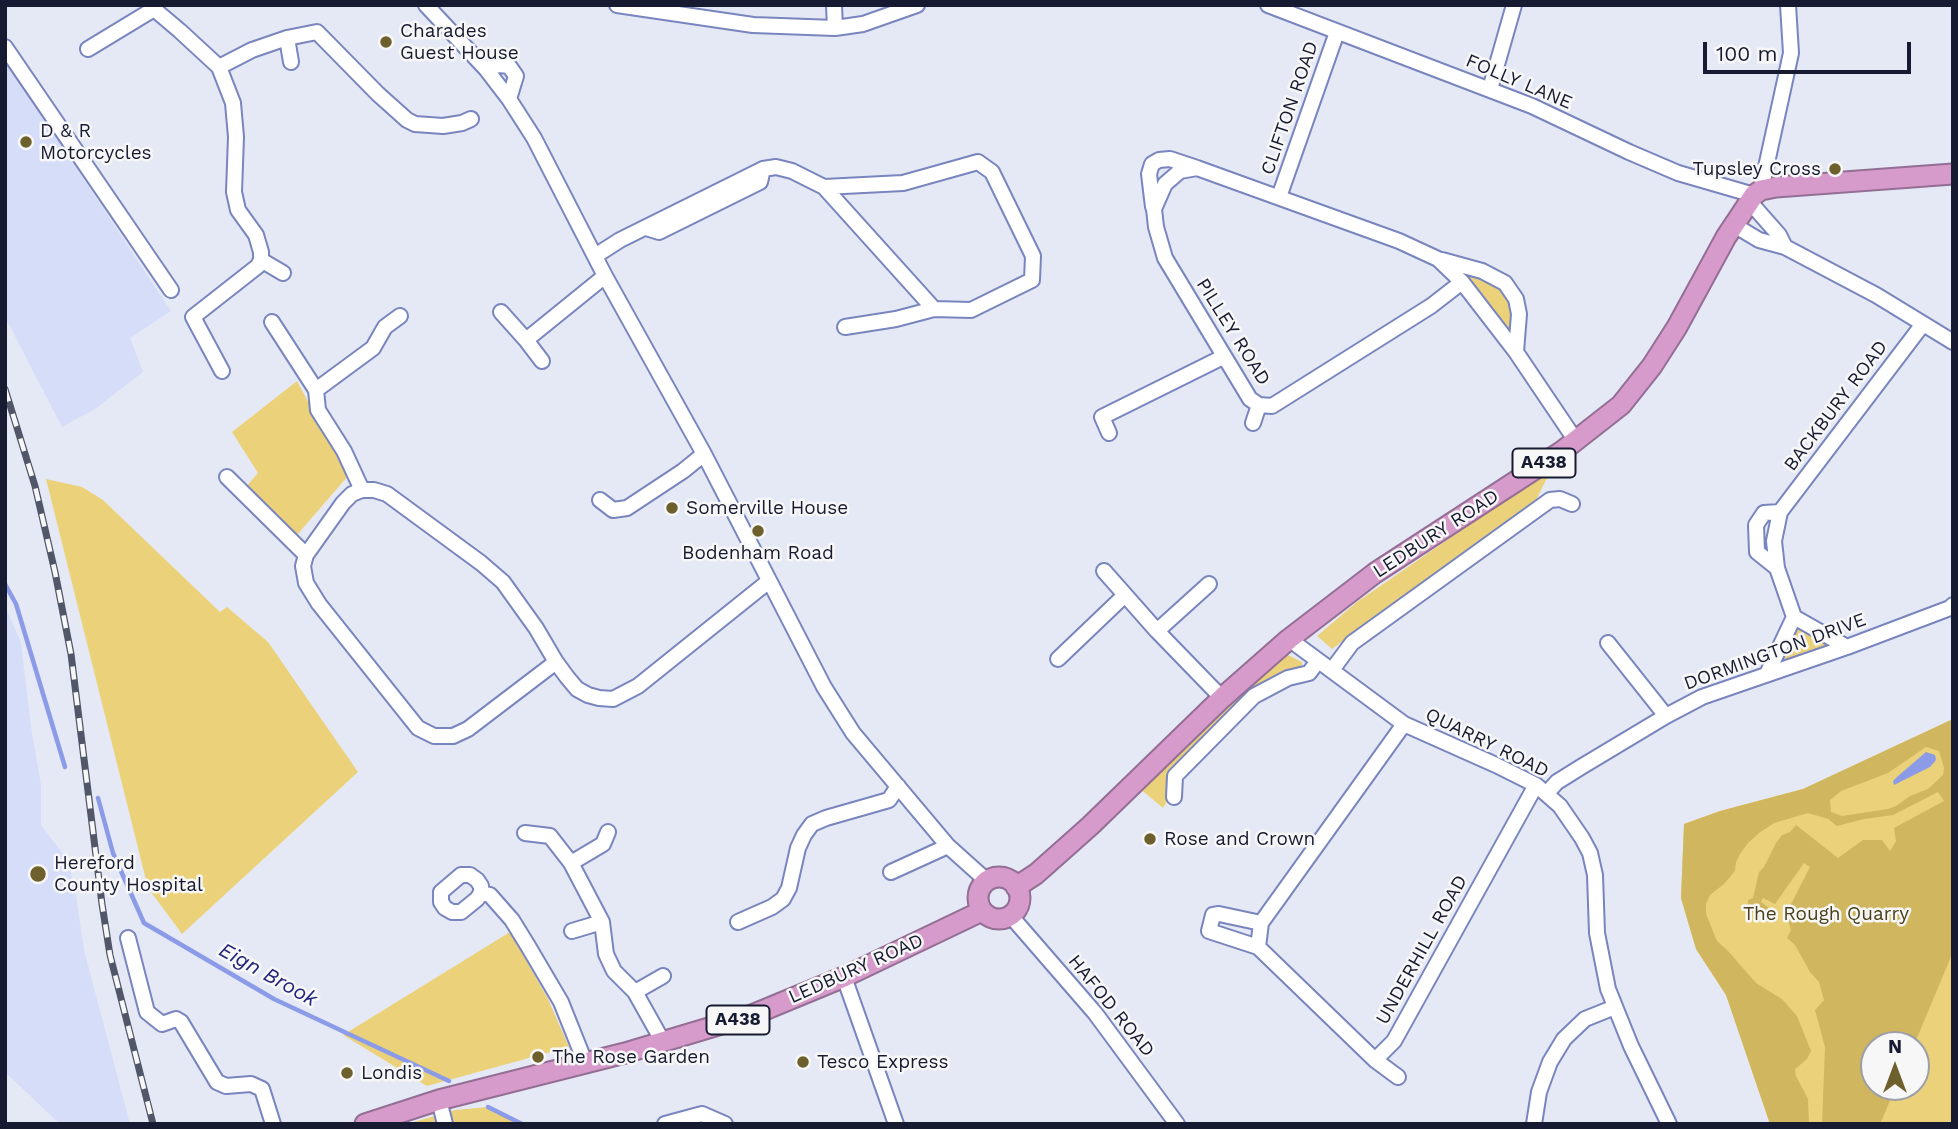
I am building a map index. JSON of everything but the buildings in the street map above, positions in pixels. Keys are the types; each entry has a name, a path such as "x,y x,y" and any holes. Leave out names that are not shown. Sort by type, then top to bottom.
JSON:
{"highway":[{"path":"1755,195 1776,187 1953,174"},
{"name":"LEDBURY ROAD","path":"1016,887 1036,874 1090,826 1222,698 1289,639 1375,573 1576,441 1621,405 1678,327 1734,225 1755,195"},
{"path":"1002,878 1016,887 1019,894 1018,905 1010,915 995,919 982,911 978,896 982,885 987,881 1002,878"},
{"name":"LEDBURY ROAD","path":"365,1124 446,1099 663,1042 752,1015 844,977 982,911"}],"street":[{"path":"426,5 486,69 534,138 845,722 948,846 987,881"},
{"path":"617,5 752,25 835,27 863,24 917,5"},
{"path":"834,5 835,27"},
{"name":"FOLLY LANE","path":"1268,5 1532,106 1678,173 1755,195"},
{"path":"1490,89 1514,5"},
{"path":"1785,247 1755,195 1791,53 1788,5"},
{"path":"88,49 153,7 219,67 233,103 236,137 234,192 238,210 256,234 261,252 259,263 193,317 222,371"},
{"path":"219,67 252,50 287,38 317,32 407,120 415,124 443,126 471,119"},
{"name":"CLIFTON ROAD","path":"1279,197 1337,32"},
{"path":"287,38 291,62"},
{"path":"5,47 171,290"},
{"name":"PILLEY ROAD","path":"1462,282 1431,306 1272,406 1259,405 1250,399 1223,357 1165,258 1156,227 1149,174 1152,164 1170,159 1279,197 1438,259 1482,271 1505,283 1516,299 1519,314 1516,352"},
{"path":"824,187 903,183 978,162 992,172 1033,256 1032,280 971,310 934,309 896,319 845,327"},
{"path":"595,256 646,228 659,232 760,182 763,169 776,167 792,171 824,187 934,309"},
{"path":"1154,209 1165,184 1180,171 1197,168"},
{"path":"1734,225 1759,240 1785,247 1876,295 1953,342"},
{"name":"PILLEY ROAD","path":"1438,259 1462,282 1516,352 1576,441"},
{"path":"259,263 283,272"},
{"path":"526,340 606,276"},
{"path":"501,312 542,361"},
{"path":"316,390 373,348 384,327 400,316"},
{"path":"272,322 316,390 318,410 344,451 362,490"},
{"name":"BACKBURY ROAD","path":"1794,617 1777,568 1774,541 1780,512 1923,324"},
{"path":"1102,417 1223,357"},
{"path":"1095,402 1109,433"},
{"path":"1253,423 1259,405"},
{"path":"600,500 613,510 627,508 684,471 704,454"},
{"path":"227,477 306,555"},
{"path":"556,662 468,729 453,736 434,736 418,728 319,604 306,583 303,566 306,555 352,494 362,490 374,490 387,494 503,582 577,689 599,698 613,699 638,686 769,581"},
{"name":"LEDBURY ROAD","path":"1332,670 1352,643 1550,500 1560,499 1572,504"},
{"name":"BACKBURY ROAD","path":"1777,568 1757,552 1756,525 1764,513 1780,512"},
{"path":"1104,571 1222,698"},
{"path":"1157,631 1209,584"},
{"path":"1058,659 1125,595"},
{"name":"DORMINGTON DRIVE","path":"1541,789 1702,697 1847,647 1953,605"},
{"path":"1767,674 1794,617 1847,647"},
{"name":"QUARRY ROAD","path":"1289,639 1404,724 1496,765 1541,789 1572,821 1590,853 1595,875 1597,933 1608,989 1631,1046 1669,1124"},
{"path":"1608,643 1666,716"},
{"path":"1174,797 1175,776 1254,696 1287,678 1309,673 1318,661"},
{"path":"1258,947 1261,923 1404,724"},
{"path":"737,922 772,907 783,899 789,888 798,848 812,824 889,800 898,786"},
{"name":"UNDERHILL ROAD","path":"1261,923 1219,914 1213,915 1209,931 1258,947 1375,1060 1394,1041 1541,789"},
{"path":"571,863 603,844 608,832"},
{"path":"525,833 550,836 571,863 602,922 606,954 614,971 635,992 663,1042"},
{"path":"891,872 948,846"},
{"path":"481,893 490,895 512,920 561,1002 585,1062"},
{"name":"HAFOD ROAD","path":"1010,915 1095,1013 1177,1124"},
{"path":"572,931 602,922"},
{"path":"128,938 147,1012 162,1024 176,1019 181,1021 216,1082 226,1086 251,1084 261,1089 273,1124"},
{"path":"635,992 663,976"},
{"path":"844,977 896,1124"},
{"path":"1534,1124 1539,1092 1550,1062 1564,1039 1585,1019 1615,1007"},
{"path":"1375,1060 1398,1077"},
{"path":"446,1099 446,1124"},
{"path":"665,1124 702,1114 725,1124"}],"shaded area":[{"path":"5,60 171,311 130,338 143,372 95,409 62,427 5,317"},
{"name":"Hereford County Hospital","path":"5,606 21,643 41,785 41,825 67,859 75,889 84,950 130,1124 60,1124 5,1072"}],"green space":[{"path":"1453,271 1482,271 1516,299 1516,352"},
{"path":"297,381 348,476 297,535 245,488 258,473 232,432"},
{"path":"1552,468 1535,502 1332,649 1317,636 1357,602"},
{"path":"46,479 82,487 103,500 220,612 227,607 268,642 358,772 182,934 148,888"},
{"path":"1794,617 1847,647 1767,674"},
{"path":"1286,654 1302,662 1302,667 1253,694 1172,775 1168,800 1163,808 1139,788 1224,707"},
{"name":"The Rough Quarry","path":"1953,719 1953,1124 1770,1124 1726,995 1696,949 1681,898 1684,824 1720,811 1803,789"},
{"name":"The Rough Quarry","path":"1953,719 1953,952 1920,1031 1860,1031 1860,1101 1890,1101 1880,1124 1822,1124 1825,1047 1815,1010 1824,1000 1819,982 1810,972 1795,945 1787,938 1791,930 1786,914 1810,867 1804,863 1775,904 1763,898 1761,902 1772,910 1762,919 1748,909 1748,900 1753,898 1759,872 1776,843 1796,825 1838,858 1863,840 1882,840 1890,851 1896,841 1894,828 1944,801 1938,792 1893,815 1837,826 1828,819 1808,813 1774,823 1748,843 1736,862 1735,871 1710,895 1706,904 1706,914 1717,941 1756,983 1782,999 1797,1016 1811,1051 1807,1059 1795,1069 1808,1099 1809,1124 1770,1124 1726,995 1696,949 1681,898 1684,824 1720,811 1803,789","holes":["1926,747 1939,751 1944,768 1943,775 1928,789 1910,796 1896,806 1842,816 1831,812 1830,800 1841,791 1888,773"]},
{"path":"510,932 548,999 569,1047 427,1086 343,1035"},
{"path":"488,1107 522,1124 407,1124 455,1110"}],"water":[{"path":"1926,752 1935,755 1936,760 1930,767 1894,785 1893,781"}],"waterway":[{"path":"5,584 16,604 65,767"},
{"name":"Eign Brook","path":"98,798 113,853 144,923 274,999 449,1081"},
{"name":"Eign Brook","path":"488,1107 522,1124"}],"railway":[{"path":"5,389 35,486 55,572 71,654 110,955 153,1124"}],"place":[{"name":"Charades Guest House","path":"386,42"},
{"name":"D & R Motorcycles","path":"26,142"},
{"name":"Tupsley Cross","path":"1835,169"},
{"name":"Somerville House","path":"672,508"},
{"name":"Bodenham Road","path":"758,531"},
{"name":"Rose and Crown","path":"1150,839"},
{"name":"Hereford County Hospital","path":"38,874"},
{"name":"The Rose Garden","path":"538,1057"},
{"name":"Tesco Express","path":"803,1062"},
{"name":"Londis","path":"347,1073"}]}
